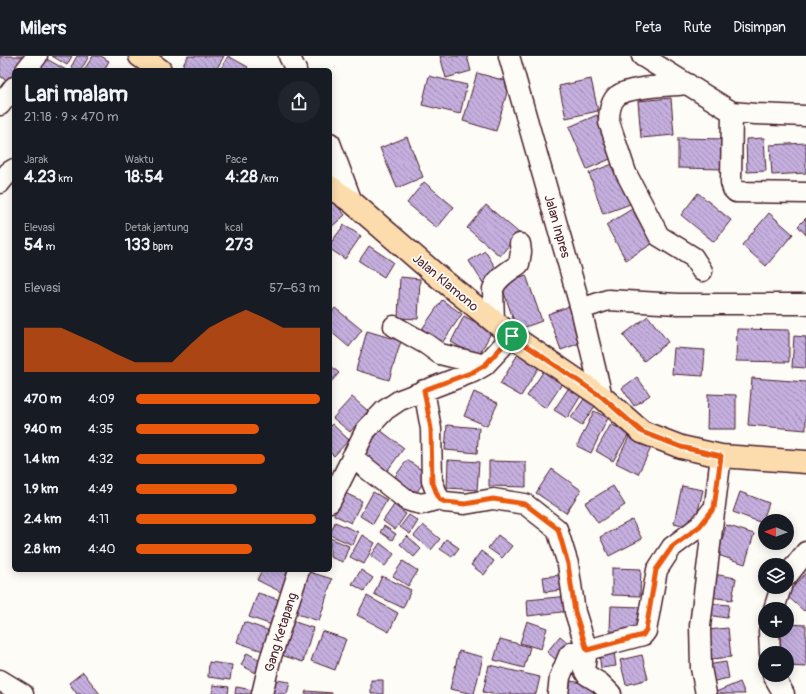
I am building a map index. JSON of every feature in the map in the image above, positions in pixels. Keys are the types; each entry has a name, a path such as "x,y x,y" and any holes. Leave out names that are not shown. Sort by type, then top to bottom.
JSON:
{"main road":[{"path":"140,56 157,68"},
{"name":"Jalan Klamono","path":"332,188 352,202 435,274 494,322 512,336 602,397 642,432 681,447 721,456 806,462"}],"street":[{"path":"28,68 37,56"},
{"path":"290,56 295,68"},
{"name":"Jalan Inpres","path":"509,56 581,309 602,397"},
{"path":"642,56 732,112 806,116"},
{"path":"688,84 636,89 617,96 612,104 609,114 609,122 626,172 659,236 693,257 702,271"},
{"path":"0,105 12,90"},
{"path":"732,112 731,182 733,189 736,192 806,193"},
{"path":"332,148 352,202"},
{"path":"0,183 12,170"},
{"path":"494,322 493,289 498,280 519,264 521,252 520,244"},
{"path":"581,309 608,300 678,304 806,304"},
{"path":"394,326 426,344 440,354 485,365"},
{"path":"332,495 366,430 385,410 400,400 473,372 485,365 512,336"},
{"path":"424,390 431,429 432,481 439,499 445,502 465,504 493,499 525,504 558,529 568,564 575,612 587,650 584,670 587,675 600,683 611,694"},
{"path":"706,694 701,668 700,626 721,456"},
{"path":"352,457 407,500 422,504 439,499"},
{"path":"558,694 560,677 569,655 573,652 587,650 643,635 646,630 656,570 672,547 700,526 714,508"},
{"path":"794,567 806,552"},
{"name":"Gang Ketapang","path":"262,694 270,660 298,572"},
{"path":"692,694 701,668"},
{"path":"0,680 23,694"},
{"path":"777,682 784,694"}],"building":[{"path":"0,56 25,56 17,68 12,68 12,76 8,82 0,76"},
{"path":"52,56 72,56 67,65"},
{"path":"77,56 89,56 82,68 71,67"},
{"path":"93,56 101,56 109,61 105,68 85,68"},
{"path":"188,56 224,56 217,68 182,67"},
{"path":"228,56 248,67 247,68 221,68"},
{"path":"440,56 467,56 471,71 446,78"},
{"path":"45,58 62,68 40,68"},
{"path":"477,73 510,82 496,131 463,121"},
{"path":"429,76 467,85 460,114 422,105"},
{"path":"591,79 598,111 566,118 559,86"},
{"path":"671,98 674,135 641,138 638,101"},
{"path":"597,115 615,157 587,169 569,127"},
{"path":"407,137 423,177 397,188 380,148"},
{"path":"678,138 726,139 725,169 678,168"},
{"path":"764,138 766,171 747,172 746,139"},
{"path":"806,143 806,173 772,175 770,145"},
{"path":"618,162 633,203 603,214 589,173"},
{"path":"424,182 454,207 437,228 407,203"},
{"path":"698,193 731,220 714,242 681,215"},
{"path":"332,199 345,215 332,226"},
{"path":"486,205 519,233 500,256 467,228"},
{"path":"632,209 652,244 626,260 606,225"},
{"path":"769,213 793,234 766,266 742,245"},
{"path":"806,218 806,235 798,226"},
{"path":"344,225 361,236 345,259 332,250 332,241"},
{"path":"369,246 393,262 384,277 359,261"},
{"path":"485,251 499,273 483,283 469,261"},
{"path":"526,275 542,321 517,330 501,284"},
{"path":"400,277 420,279 418,319 398,318"},
{"path":"442,300 462,314 442,343 422,329"},
{"path":"570,306 583,342 561,350 548,314"},
{"path":"335,308 362,330 349,347 332,333 332,312"},
{"path":"464,316 492,331 478,357 451,342"},
{"path":"648,316 668,342 644,361 623,335"},
{"path":"737,329 789,330 789,362 736,361"},
{"path":"367,331 401,341 389,380 356,370"},
{"path":"794,336 806,337 806,368 792,367"},
{"path":"674,348 705,350 703,376 672,374"},
{"path":"518,354 539,367 521,396 500,384"},
{"path":"332,367 339,373 332,381"},
{"path":"545,369 564,381 546,408 527,396"},
{"path":"637,377 650,395 634,406 622,388"},
{"path":"752,378 806,382 806,430 748,425"},
{"path":"570,386 582,394 567,418 554,410"},
{"path":"474,392 498,403 487,426 464,416"},
{"path":"708,394 736,395 736,429 707,429"},
{"path":"352,397 368,411 350,432 333,418"},
{"path":"584,399 595,406 582,425 571,418"},
{"path":"594,411 608,418 591,453 577,446"},
{"path":"332,424 349,440 334,456 332,454"},
{"path":"611,424 629,434 613,461 596,451"},
{"path":"447,425 479,428 477,453 445,450"},
{"path":"380,430 404,448 387,471 363,453"},
{"path":"630,435 652,446 638,474 616,463"},
{"path":"407,460 429,475 416,493 394,478"},
{"path":"448,460 479,462 477,490 447,488"},
{"path":"489,461 526,462 526,487 489,486"},
{"path":"552,469 581,490 566,513 536,493"},
{"path":"613,486 625,505 598,523 585,503"},
{"path":"682,486 703,490 694,528 674,523"},
{"path":"373,492 387,500 373,524 360,516"},
{"path":"740,492 769,503 765,514 758,514 758,521 733,512"},
{"path":"345,493 362,501 351,523 334,515"},
{"path":"394,505 406,514 395,530 383,521"},
{"path":"409,515 418,521 410,534 400,527"},
{"path":"632,520 642,539 609,556 600,537"},
{"path":"335,522 358,532 353,545 332,536 332,530"},
{"path":"423,525 440,539 431,550 414,536"},
{"path":"726,525 754,534 745,564 718,555"},
{"path":"384,526 396,534 392,540 380,532"},
{"path":"362,535 375,543 364,564 350,557"},
{"path":"498,535 512,546 502,558 488,548"},
{"path":"407,536 421,549 414,557 400,544"},
{"path":"332,539 349,546 343,562 332,558"},
{"path":"446,539 459,548 452,557 440,549"},
{"path":"380,543 394,554 385,566 371,556"},
{"path":"481,551 494,561 484,575 471,565"},
{"path":"403,561 418,571 408,586 393,576"},
{"path":"612,568 641,569 640,596 612,595"},
{"path":"361,570 373,578 364,591 352,584"},
{"path":"261,572 292,573 283,593 257,580"},
{"path":"302,572 309,572 332,579 319,621 291,612"},
{"path":"806,573 806,609 804,611 786,595 794,594 794,586"},
{"path":"568,574 570,589 545,592 543,577"},
{"path":"713,574 736,578 732,600 710,597"},
{"path":"382,576 411,590 403,608 374,594"},
{"path":"258,593 280,600 272,625 249,617"},
{"path":"367,596 398,613 389,632 357,615"},
{"path":"569,596 570,611 528,616 527,600"},
{"path":"708,603 729,605 727,618 707,615"},
{"path":"611,606 642,607 642,632 610,631"},
{"path":"289,620 313,628 303,662 278,654"},
{"path":"527,621 547,628 541,649 520,643"},
{"path":"244,622 270,631 263,651 237,642"},
{"path":"794,624 806,625 806,667 794,666 794,646 774,646 775,638 794,638"},
{"path":"728,628 731,657 711,659 708,630"},
{"path":"322,631 346,639 335,670 311,661"},
{"path":"560,636 573,647 560,663 547,652"},
{"path":"500,639 530,647 524,668 494,660"},
{"path":"459,651 483,657 474,694 450,689"},
{"path":"614,652 616,666 601,668 599,654"},
{"path":"247,653 262,661 256,673 241,665"},
{"path":"642,655 648,679 626,685 620,660"},
{"path":"209,662 232,665 230,680 208,677"},
{"path":"726,662 729,678 710,682 707,665"},
{"path":"489,665 540,677 536,694 492,694 483,692"},
{"path":"83,672 100,694 77,694 69,683"},
{"path":"276,680 290,682 287,694 273,694"},
{"path":"371,680 383,680 383,694 371,694"},
{"path":"571,681 599,686 597,694 568,694"},
{"path":"740,682 745,694 711,694"},
{"path":"213,685 229,687 228,694 212,694"},
{"path":"236,687 253,690 252,694 235,694"},
{"path":"306,691 332,693 332,694 305,694"}],"route":[{"path":"512,336 602,397 642,432 681,447 721,456 714,508 700,526 672,547 656,570 646,630 643,635 587,650 575,612 568,564 558,529 525,504 493,499 465,504 445,502 439,499 432,481 431,429 424,390 473,372 485,365 512,336"}]}
